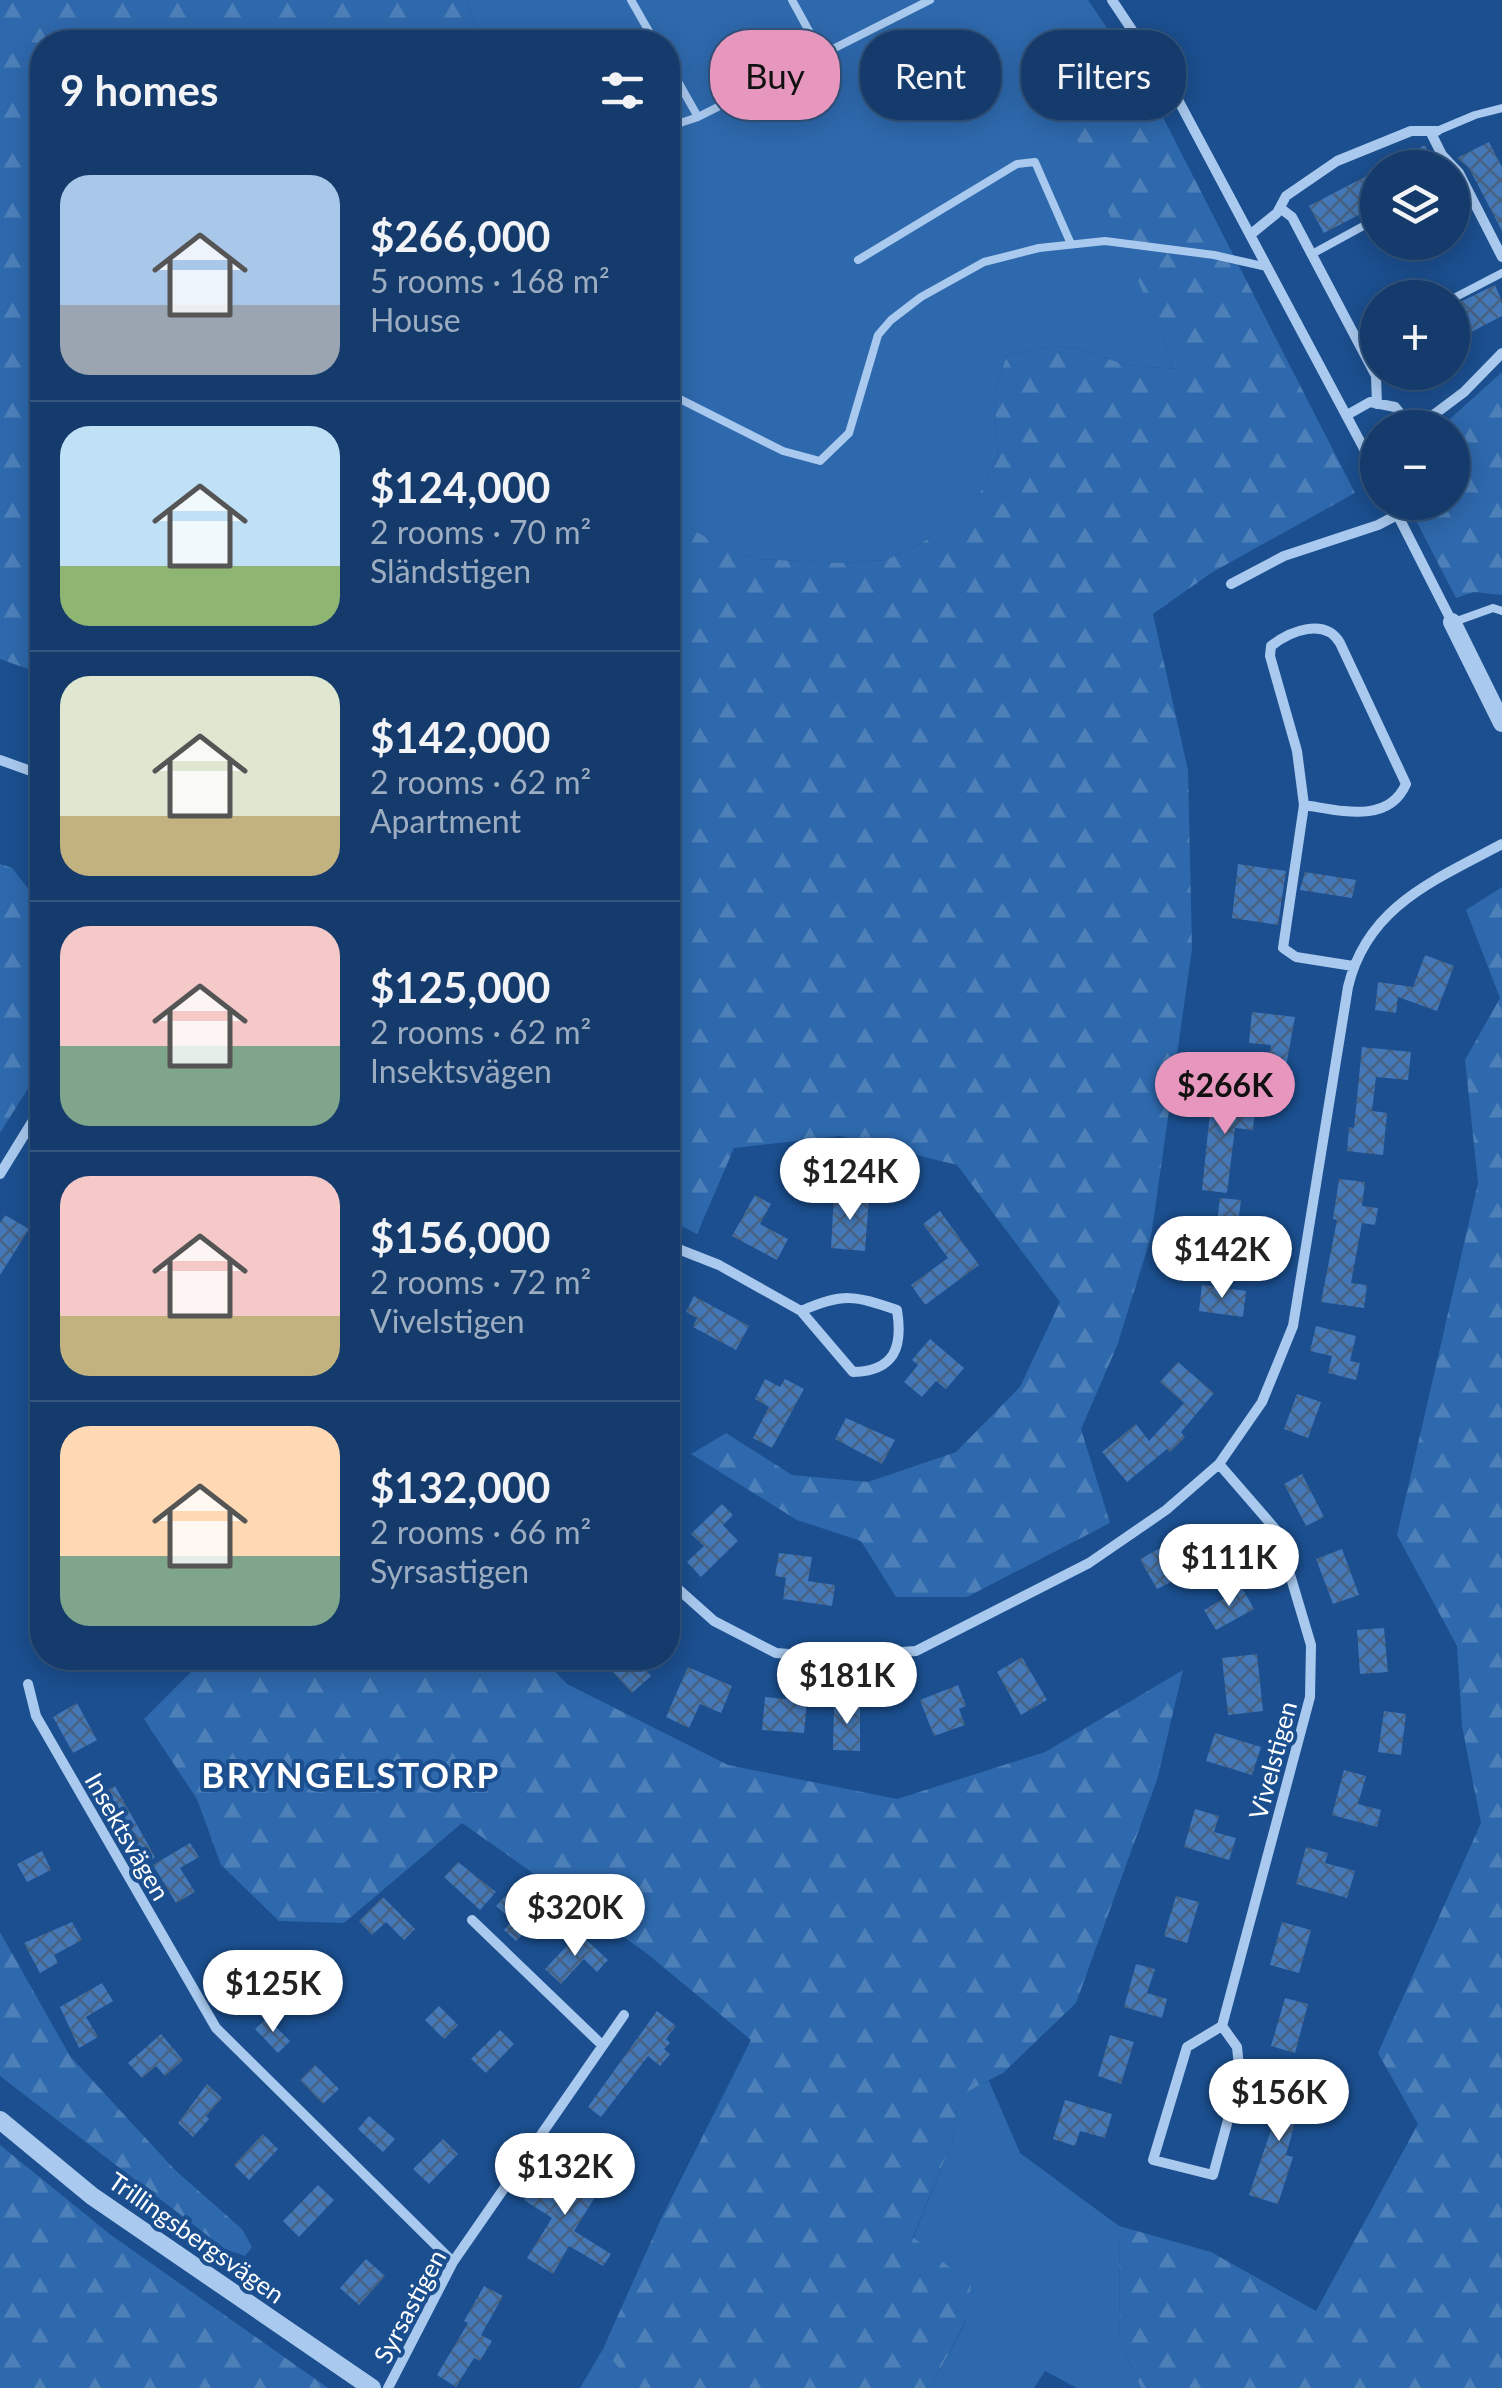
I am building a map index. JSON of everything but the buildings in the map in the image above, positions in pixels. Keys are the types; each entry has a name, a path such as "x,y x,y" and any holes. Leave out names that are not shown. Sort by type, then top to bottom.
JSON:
{"street":[{"path":"1112,0 1154,59 1360,441"},
{"path":"1250,236 1280,208 1286,196 1337,160 1411,130 1433,131 1440,150"},
{"path":"1470,200 1502,257"},
{"path":"1280,208 1292,216 1360,345"},
{"path":"1346,415 1370,402 1394,407 1409,424 1420,425 1464,392 1502,353"},
{"path":"1376,390 1377,404"},
{"path":"1231,584 1284,556 1387,520"},
{"path":"1399,520 1502,722"},
{"path":"1304,804 1360,814 1374,812 1401,795 1406,784 1340,643 1320,627 1300,631 1271,646 1270,656 1296,751 1304,804 1284,948 1296,957 1353,966"},
{"path":"0,760 30,771"},
{"path":"680,1591 714,1621 776,1654 826,1657 916,1650 1089,1563 1166,1510 1219,1464 1262,1402 1293,1326 1353,966 1365,939 1408,895 1502,844"},
{"path":"0,1174 30,1125"},
{"path":"680,1251 719,1266 802,1310 854,1372 873,1372 893,1358 901,1332 897,1310 835,1296 802,1310"},
{"name":"Vivelstigen","path":"1219,1464 1277,1531 1311,1645 1310,1696 1222,2026"},
{"name":"Insektsvägen","path":"28,1684 36,1716 216,2028 452,2262"},
{"path":"472,1920 601,2044"},
{"name":"Syrsastigen","path":"388,2388 452,2262 624,2015"},
{"path":"1222,2026 1237,2047 1240,2076 1213,2175 1153,2160 1187,2046 1222,2026"},
{"name":"Trillingsbergsvägen","path":"0,2120 92,2196 372,2388"}],"lane":[{"path":"632,0 648,30"},
{"path":"792,0 808,30"},
{"path":"840,44 930,0"},
{"path":"680,85 698,117"},
{"path":"1433,131 1474,114 1502,108"},
{"path":"680,123 710,111"},
{"path":"858,260 1016,164 1036,162 1071,244"},
{"path":"1312,254 1360,228"},
{"path":"680,399 784,451 820,461 849,433 878,335 921,297 984,262 1038,248 1106,241 1214,254 1267,267"},
{"path":"1470,290 1502,273"},
{"path":"1452,622 1493,608 1502,611"}],"green space":[{"path":"0,0 466,0 477,30 30,30 30,670 0,659"},
{"path":"466,0 1088,0 1108,30 1021,30 1021,120 1094,120 1074,131 1176,369 1126,365 1077,348 1054,346 1007,355 994,392 998,457 973,506 920,544 885,560 843,563 756,559 718,544 680,522 680,30 477,30"},
{"path":"1092,120 1164,120 1355,493 1211,573 1153,614 1188,770 1192,949 1151,1237 1117,1346 1081,1429 1110,1523 967,1597 896,1597 861,1541 797,1520 691,1454 726,1433 792,1475 868,1482 956,1452 1020,1387 1060,1302 957,1165 840,1136 734,1148 697,1234 680,1225 680,522 718,544 756,559 843,563 885,560 920,544 973,506 998,457 994,392 1007,355 1054,346 1077,348 1126,365 1176,369 1073,130"},
{"path":"1502,372 1502,595 1474,592 1456,598 1416,520 1470,520 1470,410 1460,410"},
{"path":"0,864 12,868 30,891 30,1085 0,1133"},
{"path":"1502,887 1502,2388 1141,2388 1120,2342 1119,2226 1211,2252 1316,2311 1418,2124 1378,2053 1481,1823 1462,1726 1457,1646 1397,1535 1478,1183 1465,1060 1500,998 1466,910"},
{"path":"193,1670 554,1670 567,1684 728,1765 897,1799 1045,1752 1183,1670 1157,1780 1076,2003 1003,2073 959,2096 952,2141 913,2237 971,2285 966,2321 930,2388 636,2388 603,2349 661,2219 751,2040 645,1952 462,1823 344,1923 279,1921 221,1865 197,1799 144,1719"},
{"path":"0,1932 70,2056 175,2170 242,2229 252,2247 245,2256 225,2249 0,2076"},
{"path":"989,2081 1020,2153 1119,2226 1120,2342 1141,2388 1077,2388 1045,2371 1034,2388 930,2388 966,2322 913,2238 952,2141 959,2095"},
{"path":"0,2145 111,2235 328,2388 0,2388"},
{"path":"603,2349 636,2388 580,2388"}],"district":[{"name":"BRYNGELSTORP","path":"351,1774"}]}
